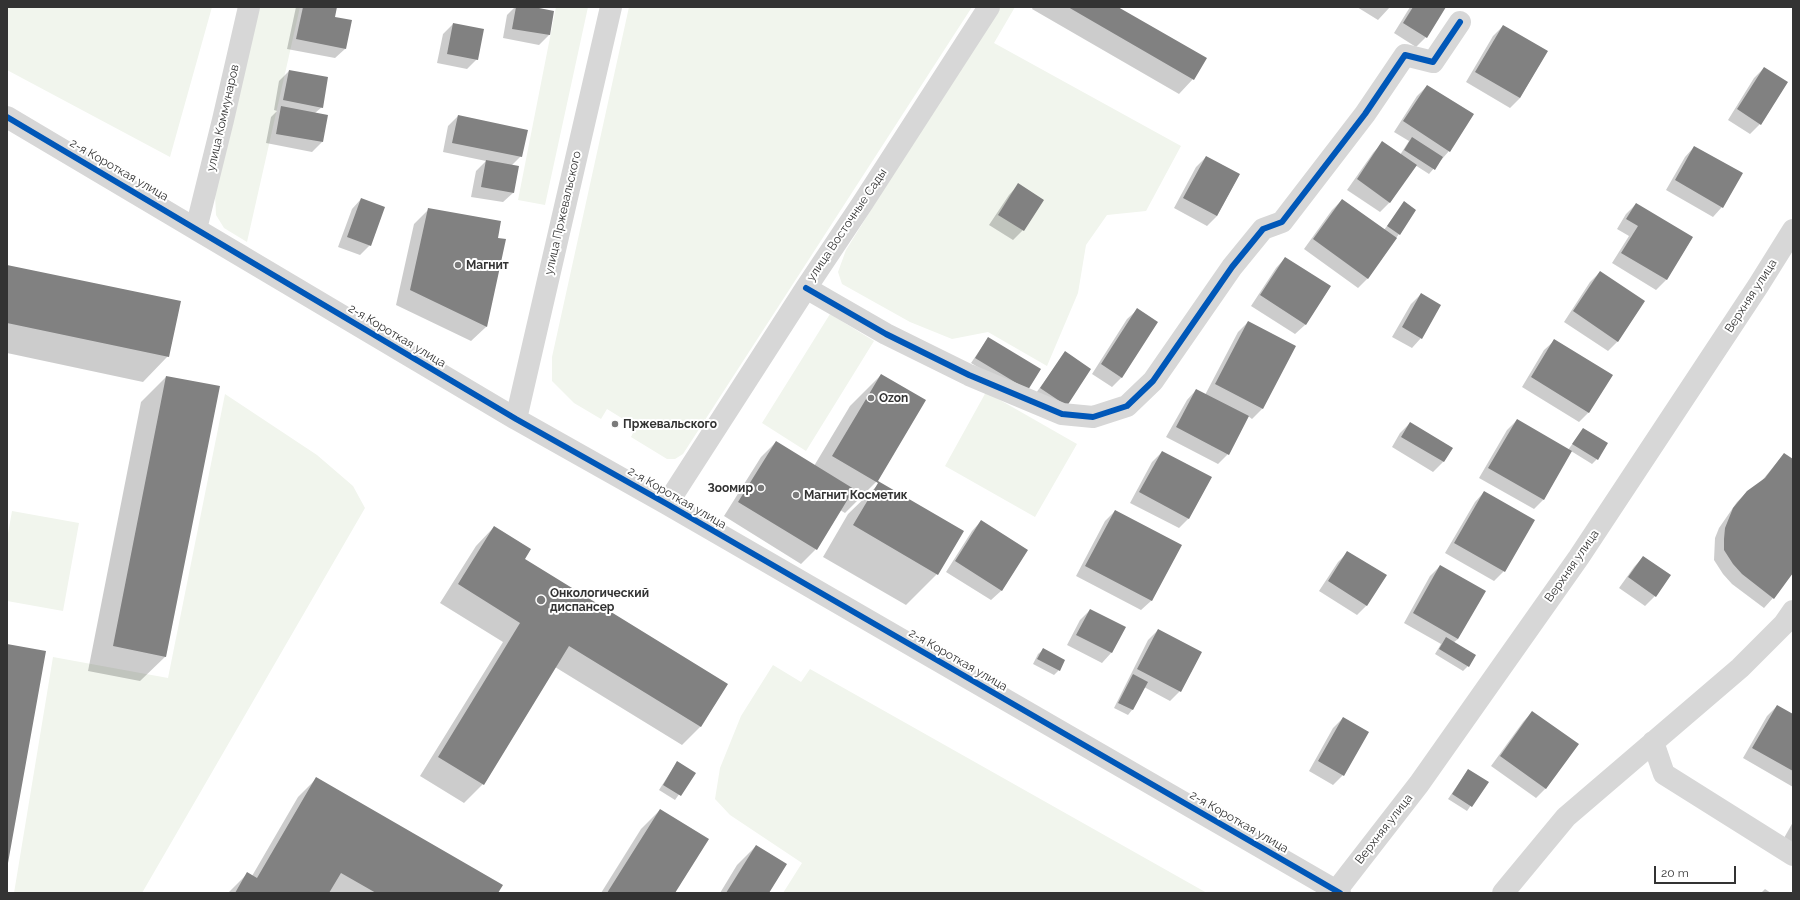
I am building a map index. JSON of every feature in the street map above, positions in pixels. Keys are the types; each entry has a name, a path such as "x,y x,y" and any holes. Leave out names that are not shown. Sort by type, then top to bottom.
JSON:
{"street":[{"name":"улица Коммунаров","path":"196,229 249,7"},
{"name":"улица Пржевальского","path":"516,419 611,7"},
{"name":"улица Восточные Сады","path":"667,504 989,7"},
{"path":"806,288 886,334 969,376 1062,414 1093,417 1127,406 1153,381 1232,267 1263,229 1282,222 1365,114 1405,55 1433,62 1460,22"},
{"name":"2-я Короткая улица","path":"7,117 516,419 667,504 1338,892"},
{"name":"Верхняя улица","path":"1338,892 1424,778 1579,557 1758,286 1793,230"},
{"path":"1503,893 1566,817 1740,668 1788,618"},
{"path":"1653,742 1664,774 1793,855"}],"shaded area":[{"path":"7,7 212,7 170,157 7,70"},
{"path":"258,7 300,7 247,242 224,228 216,215 215,194"},
{"path":"556,7 588,7 545,205 518,200"},
{"path":"629,7 972,7 683,454 675,459 667,459 631,437 636,427 607,409 601,419 574,403 552,381 552,357"},
{"path":"997,7 1015,7 994,43 1181,146 1146,211 1107,215 1086,245 1078,293 1047,366 988,332 952,339 910,322 842,284 838,272 846,250"},
{"path":"830,314 874,341 806,451 762,423"},
{"path":"986,392 1077,444 1035,517 945,466"},
{"path":"225,394 317,455 353,486 365,508 142,893 14,893 53,657 168,678"},
{"path":"12,511 79,523 63,611 7,601 7,539"},
{"path":"773,665 801,682 810,669 1207,893 783,893 802,863 730,815 715,799 720,768 741,716"}],"building":[{"path":"303,7 337,7 335,17 352,20 346,49 296,39"},
{"path":"516,7 534,7 554,11 550,35 512,29"},
{"path":"1068,7 1118,7 1207,58 1194,80"},
{"path":"1413,7 1446,7 1427,38 1403,23"},
{"path":"453,23 484,29 478,60 447,54"},
{"path":"1503,25 1548,51 1520,98 1475,72"},
{"path":"1764,67 1788,82 1761,125 1737,109"},
{"path":"289,70 328,77 323,108 283,100"},
{"path":"1427,85 1474,114 1450,152 1403,121"},
{"path":"281,106 328,115 323,142 276,134"},
{"path":"458,115 528,130 522,157 452,143"},
{"path":"1412,137 1443,157 1435,170 1404,150"},
{"path":"1382,141 1417,165 1390,203 1357,179"},
{"path":"1694,146 1743,173 1723,208 1675,180"},
{"path":"1206,156 1240,174 1217,216 1183,198"},
{"path":"486,160 519,166 514,193 481,187"},
{"path":"1018,183 1044,200 1024,231 998,215"},
{"path":"361,198 385,207 371,246 347,237"},
{"path":"1342,199 1397,238 1368,279 1313,239"},
{"path":"1404,201 1416,210 1400,235 1387,226"},
{"path":"1636,203 1693,237 1667,280 1621,253 1638,226 1626,219"},
{"name":"Магнит","path":"428,208 501,221 498,238 506,239 487,327 410,290"},
{"path":"1285,257 1331,286 1306,325 1260,295"},
{"path":"7,265 181,301 169,357 7,323"},
{"path":"1600,271 1645,301 1618,342 1573,311"},
{"path":"1421,293 1441,305 1422,339 1402,327"},
{"path":"1137,308 1158,322 1122,378 1101,364"},
{"path":"1248,321 1296,346 1263,409 1215,384"},
{"path":"988,337 1041,369 1028,390 975,358"},
{"path":"1554,339 1613,375 1589,413 1531,377"},
{"path":"1065,351 1091,369 1067,406 1040,388"},
{"path":"881,374 926,400 878,481 964,531 938,575 853,525 878,483 832,456"},
{"path":"166,376 220,386 166,657 113,646"},
{"path":"1196,389 1249,416 1229,455 1176,427"},
{"path":"1517,419 1572,451 1544,500 1488,468"},
{"path":"1410,422 1453,448 1444,462 1401,437"},
{"path":"1583,428 1608,443 1598,460 1572,444"},
{"name":"Магнит Косметик","path":"776,441 854,489 817,550 738,502"},
{"path":"1162,451 1212,477 1189,519 1139,492"},
{"path":"1784,453 1793,459 1793,573 1774,599 1742,574 1733,564 1724,550 1724,539 1725,528 1733,508 1747,491 1765,478"},
{"path":"1484,491 1535,520 1505,572 1454,543"},
{"path":"1115,510 1182,545 1152,601 1085,566"},
{"path":"981,520 1028,550 1002,591 955,561"},
{"path":"494,526 531,549 525,559 728,684 701,727 569,646 484,785 438,757 520,623 458,584"},
{"path":"1347,551 1387,575 1367,606 1328,581"},
{"path":"1643,556 1671,575 1656,597 1628,577"},
{"path":"1440,565 1486,591 1458,639 1413,613"},
{"path":"1090,609 1126,627 1112,653 1076,635"},
{"path":"1158,629 1202,652 1181,692 1137,669"},
{"path":"1446,637 1476,655 1469,667 1439,649"},
{"path":"7,644 46,651 8,863 7,863"},
{"path":"1043,648 1065,660 1060,671 1037,659"},
{"path":"1133,674 1148,682 1133,710 1118,703"},
{"path":"1777,705 1793,714 1793,771 1752,748"},
{"path":"1532,711 1579,744 1546,789 1500,756"},
{"path":"1343,717 1369,732 1344,776 1318,761"},
{"path":"677,761 696,773 681,796 663,785"},
{"path":"1468,769 1489,782 1472,807 1452,794"},
{"path":"316,777 503,885 498,893 376,893 341,873 329,893 235,893 247,872 257,878"},
{"path":"660,809 709,839 675,893 607,893"},
{"path":"756,845 787,864 769,893 726,893"}],"cycle path":[{"path":"806,288 886,334 969,375 1062,414 1093,417 1127,406 1153,381 1232,267 1263,229 1282,222 1365,114 1405,55 1433,62 1460,22"},
{"path":"7,117 516,419 667,504 1340,893"}],"place":[{"name":"Магнит","path":"458,265"},
{"name":"Ozon","path":"871,398"},
{"name":"Пржевальского","path":"615,424"},
{"name":"Зоомир","path":"761,488"},
{"name":"Магнит Косметик","path":"796,495"},
{"name":"Онкологический диспансер","path":"541,600"}]}
